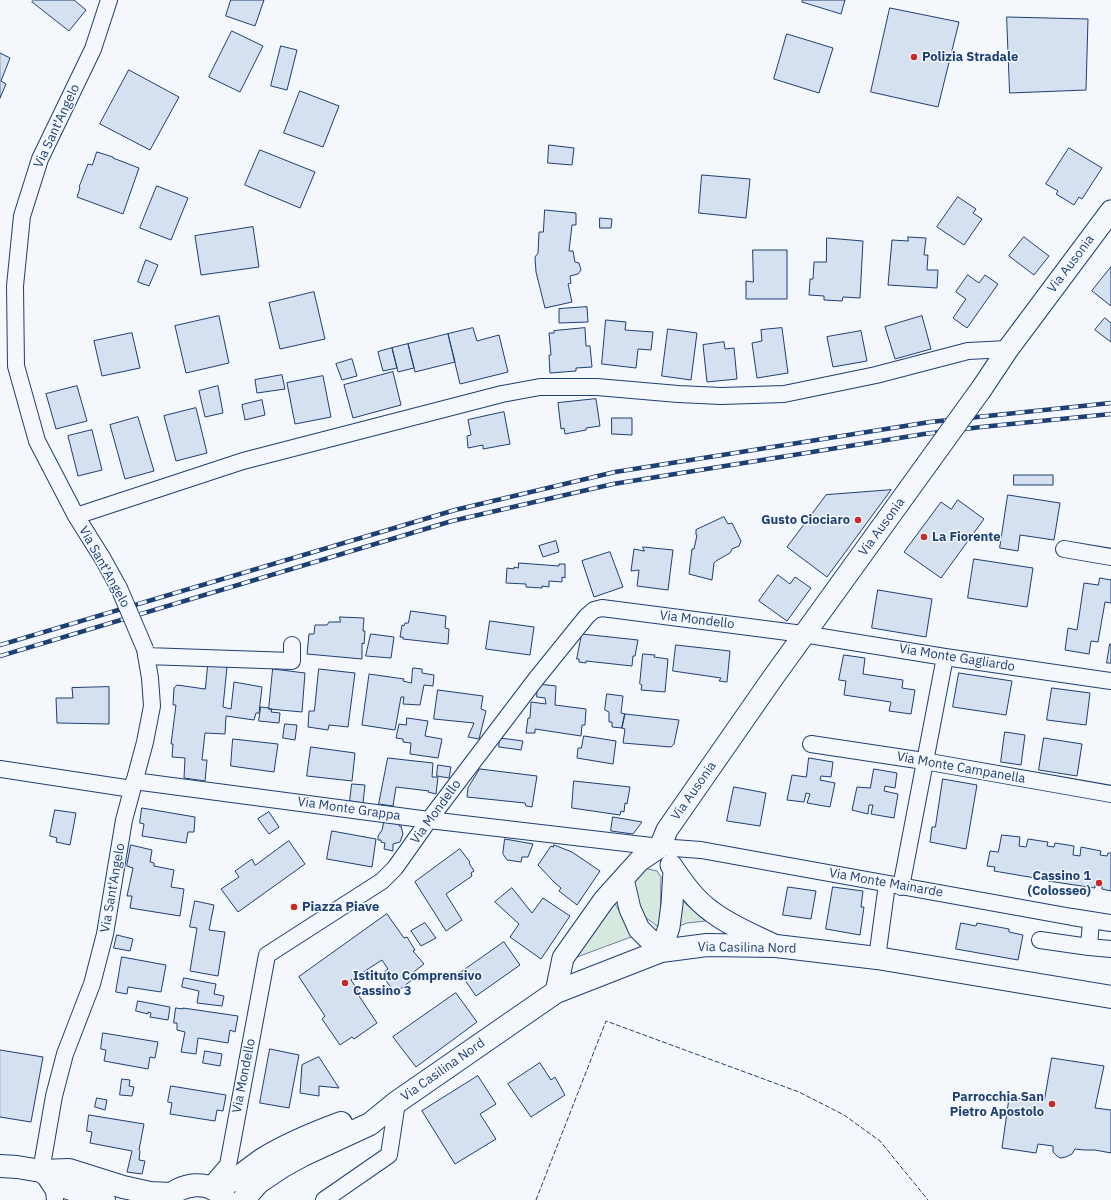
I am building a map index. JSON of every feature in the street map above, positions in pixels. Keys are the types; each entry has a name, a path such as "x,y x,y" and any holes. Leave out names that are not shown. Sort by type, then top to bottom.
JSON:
{"main road":[{"name":"Via Casilina Nord","path":"243,1200 259,1182 283,1166 303,1155 370,1124 397,1102 556,992 661,951 707,945 776,946 877,958 1111,997"},
{"name":"Via Casilina Nord","path":"216,1192 264,1159 298,1140 397,1102"},
{"path":"0,1166 41,1171 69,1170 130,1189 168,1197 180,1188 189,1186 199,1185 216,1192"},
{"path":"41,1171 65,1187 104,1200"}],"street":[{"name":"Via Sant'Angelo","path":"41,1171 54,1096 63,1061 92,984 105,934 124,820 145,742 152,706 150,678 145,652 119,588 76,516 37,442 16,366 15,286 22,216 40,159 93,50 109,0"},
{"name":"Via Ausonia","path":"660,847 667,830 804,634 982,388 1008,349 1111,211"},
{"path":"76,516 243,460 517,391 540,387 596,387 721,396 784,394 876,375 968,351 1008,349"},
{"path":"1064,549 1111,557"},
{"name":"Via Mondello","path":"216,1192 228,1165 267,955 382,881 396,868 429,820 536,679 587,616 594,610 602,608 804,634"},
{"name":"Via Monte Gagliardo","path":"804,634 945,657 1111,681"},
{"path":"145,652 292,661 292,645"},
{"path":"877,958 924,762 945,657"},
{"name":"Via Monte Campanella","path":"811,744 1111,794"},
{"name":"Via Monte Grappa","path":"0,769 660,847"},
{"path":"556,992 563,958 604,900 639,861 660,847 691,894 710,911 730,923 776,946"},
{"name":"Via Monte Mainarde","path":"660,847 701,850 1111,923"},
{"path":"623,878 630,908 639,928 661,951 669,927 674,870"},
{"path":"1090,947 1091,920"},
{"path":"1040,940 1111,949"},
{"path":"324,1200 389,1155 397,1102"},
{"path":"41,1171 54,1190 55,1200"}],"shaded area":[{"path":"648,869 657,871 661,877 660,928 642,915 632,884 641,872"},
{"path":"678,894 686,904 706,921 687,923 677,927"},
{"path":"615,903 623,919 639,934 569,960"}],"building":[{"path":"34,0 74,0 86,10 69,31 32,2"},
{"path":"231,0 264,0 255,26 226,16"},
{"path":"803,0 845,0 841,14 802,2"},
{"name":"Polizia Stradale","path":"890,8 959,22 938,107 871,92"},
{"path":"1007,17 1088,19 1086,90 1010,93"},
{"path":"232,31 263,46 240,92 209,77"},
{"path":"787,34 833,48 819,93 774,79"},
{"path":"281,46 297,50 287,90 271,86"},
{"path":"0,53 10,58 1,81 6,84 0,98"},
{"path":"129,70 179,97 150,150 100,124"},
{"path":"300,91 339,106 323,147 284,133"},
{"path":"549,145 574,148 572,165 548,163"},
{"path":"1069,148 1102,168 1082,199 1079,197 1074,205 1056,194 1058,191 1046,184"},
{"path":"260,150 315,172 300,208 245,185"},
{"path":"97,152 139,168 123,214 77,197 79,187 88,164 92,165"},
{"path":"702,175 750,179 746,218 699,213"},
{"path":"157,186 188,198 171,240 140,228"},
{"path":"958,197 976,209 973,213 982,219 964,245 937,227"},
{"path":"545,210 576,213 576,225 572,225 569,251 573,251 575,262 579,263 581,270 578,274 570,276 571,283 568,284 572,302 545,308 536,272 535,257 538,253 539,232 543,232"},
{"path":"600,218 612,219 611,228 600,228"},
{"path":"253,227 259,267 201,275 195,236"},
{"path":"908,237 926,238 924,255 928,255 927,270 938,270 937,288 888,285 892,240 908,241"},
{"path":"1024,237 1049,256 1034,275 1009,256"},
{"path":"827,238 863,241 860,298 843,297 842,301 824,300 824,296 809,295 810,279 813,279 814,262 826,262"},
{"path":"753,250 787,250 787,299 746,299 746,281 753,282"},
{"path":"146,260 158,265 149,286 138,282"},
{"path":"1111,267 1111,306 1092,291"},
{"path":"968,275 979,283 985,275 998,284 967,328 953,318 966,299 956,292"},
{"path":"314,292 325,339 280,349 269,303"},
{"path":"587,307 588,322 559,323 559,309"},
{"path":"219,316 229,363 186,373 175,326"},
{"path":"922,316 931,349 895,359 885,327"},
{"path":"1105,318 1111,323 1111,342 1095,330"},
{"path":"606,320 626,322 625,330 653,332 651,350 638,349 636,368 602,364"},
{"path":"473,328 477,341 499,335 508,372 460,384 448,334"},
{"path":"585,328 586,346 590,346 592,367 576,368 576,371 550,373 549,355 551,355 549,333 554,333 554,331"},
{"path":"782,328 788,373 757,378 752,343 762,341 761,330"},
{"path":"668,329 697,333 691,380 662,376"},
{"path":"861,331 867,361 833,367 827,337"},
{"path":"132,333 140,368 102,376 94,341"},
{"path":"448,334 455,362 415,372 408,344"},
{"path":"724,342 725,349 734,348 737,379 707,382 703,345"},
{"path":"408,344 414,368 398,372 392,348"},
{"path":"392,348 397,368 383,371 378,352"},
{"path":"352,359 357,376 342,380 336,364"},
{"path":"393,372 401,405 353,418 344,385"},
{"path":"282,375 285,389 257,393 255,380"},
{"path":"323,376 331,417 295,424 287,383"},
{"path":"77,386 87,421 56,429 46,394"},
{"path":"218,386 223,413 205,417 199,391"},
{"path":"596,399 600,426 565,434 564,428 561,429 558,403"},
{"path":"262,400 265,415 245,420 242,405"},
{"path":"196,408 207,453 176,461 164,416"},
{"path":"504,412 510,444 483,449 483,445 468,448 467,436 471,435 468,420"},
{"path":"138,417 154,471 125,479 110,425"},
{"path":"612,418 632,418 632,435 612,434"},
{"path":"92,430 102,470 78,476 68,436"},
{"path":"1014,475 1053,475 1053,485 1014,485"},
{"path":"891,490 827,577 787,547 826,495"},
{"path":"1008,495 1060,503 1054,540 1020,535 1018,551 1000,548"},
{"path":"958,500 984,519 941,578 904,552 941,502 951,509"},
{"path":"724,517 728,524 732,523 741,541 739,546 732,549 730,553 714,563 712,580 689,574 692,549 694,549 697,535 696,530"},
{"path":"556,541 559,552 543,557 539,546"},
{"path":"643,547 673,550 668,590 637,586 639,570 631,571 634,549 644,551"},
{"path":"610,552 623,587 594,597 582,561"},
{"path":"974,559 1033,568 1027,607 968,598"},
{"path":"519,563 559,566 559,564 565,564 565,578 562,577 562,582 549,581 549,587 542,586 542,588 526,587 526,584 506,583 507,568 518,568"},
{"path":"778,575 790,584 795,577 811,588 787,621 759,601"},
{"path":"1100,578 1111,580 1111,603 1105,602 1098,642 1091,641 1089,654 1065,650 1068,628 1077,630 1084,583 1098,585"},
{"path":"878,590 932,599 926,637 872,628"},
{"path":"411,611 446,616 445,628 449,629 448,644 403,639 403,637 400,637 402,625 404,626 405,623 408,623"},
{"path":"340,617 364,618 363,631 365,631 364,644 362,643 362,659 307,654 309,634 314,634 315,625 327,625 329,622 340,622"},
{"path":"490,621 534,627 530,655 486,649"},
{"path":"371,634 394,637 391,658 366,656"},
{"path":"582,634 638,640 635,656 633,656 632,666 586,661 586,663 579,662 579,659 577,659"},
{"path":"1110,644 1111,663 1107,663"},
{"path":"676,645 730,651 727,682 719,681 721,678 673,671"},
{"path":"643,654 655,655 654,657 668,659 665,692 641,690 642,685 640,684"},
{"path":"844,655 865,658 863,674 903,680 902,688 915,690 911,714 889,711 891,702 844,695 846,681 839,680"},
{"path":"208,665 227,667 223,707 231,709 234,682 262,687 259,713 256,713 254,720 226,716 225,734 205,733 202,760 207,760 205,781 184,778 185,758 172,757 173,744 171,744 176,705 173,705 174,688 177,685 205,689"},
{"path":"413,668 422,669 422,673 434,675 433,686 424,685 420,705 403,704 404,697 401,697 395,730 362,725 369,674 404,679 403,681 411,683"},
{"path":"273,669 305,673 302,712 269,709"},
{"path":"319,669 355,673 348,727 329,725 328,730 308,727 309,711 314,711"},
{"path":"959,673 1012,681 1006,715 953,707"},
{"path":"538,684 556,686 555,705 586,709 585,725 582,725 581,736 535,729 535,733 526,733 528,718 530,718 531,702 546,704 545,698 537,697"},
{"path":"109,687 109,724 57,723 56,698 73,698 72,688"},
{"path":"1052,688 1090,693 1086,725 1047,720"},
{"path":"438,690 483,696 481,709 486,711 479,739 468,737 474,723 434,719"},
{"path":"607,694 623,696 621,713 625,714 622,728 612,727 612,722 609,722 609,712 605,710"},
{"path":"261,707 272,709 271,712 280,713 279,723 259,721"},
{"path":"625,714 679,720 674,744 671,747 623,743 625,729 622,728"},
{"path":"407,718 428,721 425,736 442,739 438,758 410,754 411,743 403,742 403,739 396,738 399,724 406,725"},
{"path":"285,724 297,725 295,740 283,738"},
{"path":"1005,732 1025,735 1021,765 1001,762"},
{"path":"584,736 616,741 613,764 577,758 578,748 581,748"},
{"path":"500,738 523,741 521,750 499,747"},
{"path":"1044,738 1082,744 1077,776 1039,770"},
{"path":"233,739 278,744 274,772 231,766"},
{"path":"311,747 355,753 352,781 307,776"},
{"path":"388,758 433,763 432,777 438,777 436,794 428,792 429,791 396,787 393,806 379,804"},
{"path":"809,758 833,762 831,777 821,776 820,780 835,783 830,807 807,803 810,794 806,793 804,802 787,800 792,775 806,777"},
{"path":"438,765 451,767 449,778 437,776"},
{"path":"480,769 537,776 532,807 526,806 525,803 467,797 468,788"},
{"path":"874,769 897,773 895,788 885,786 884,791 898,794 894,818 871,814 873,805 869,805 868,814 852,810 857,787 870,788"},
{"path":"943,779 977,785 966,849 930,842 932,827 935,827"},
{"path":"574,781 630,787 624,812 621,811 620,815 572,808"},
{"path":"352,784 365,785 363,803 350,801"},
{"path":"734,787 766,793 760,826 727,821"},
{"path":"142,808 195,817 194,832 188,832 186,843 142,836 144,824 140,823"},
{"path":"55,810 76,813 70,845 56,842 57,838 50,836"},
{"path":"269,812 279,827 269,834 258,819"},
{"path":"613,817 642,822 633,834 611,831"},
{"path":"384,822 400,824 399,826 401,826 403,834 400,842 393,844 393,851 384,849 385,843 378,840 378,836 382,830"},
{"path":"332,831 376,839 372,867 327,859"},
{"path":"1002,835 1020,837 1019,846 1026,847 1028,839 1048,842 1047,846 1054,847 1055,843 1074,846 1073,855 1080,856 1081,847 1101,851 1100,855 1107,856 1108,853 1111,853 1111,891 1102,889 1102,886 1095,885 1095,888 1048,881 1049,876 1042,876 1041,879 994,871 995,867 987,866 990,851 998,852"},
{"path":"505,839 533,844 528,857 522,857 521,862 507,860 503,854"},
{"path":"289,841 305,864 238,912 221,889 239,877 235,871 252,859 255,865"},
{"path":"131,845 152,850 150,862 154,863 154,866 174,870 171,887 184,889 180,916 130,908 132,896 127,896 133,868 127,866"},
{"path":"554,845 572,852 600,871 577,905 559,891 561,888 538,865 551,846 553,847"},
{"path":"460,849 470,862 469,863 474,871 471,873 472,876 446,894 462,920 446,931 415,882"},
{"path":"788,887 816,891 811,919 783,915"},
{"path":"833,887 863,891 861,907 864,907 860,935 826,929"},
{"path":"512,888 532,913 543,898 570,916 541,959 510,937 519,924 495,902"},
{"path":"195,901 214,905 209,930 225,932 218,976 190,971 197,928 190,927"},
{"path":"387,914 404,938 407,937 415,950 413,951 424,964 411,974 412,980 395,993 381,974 388,969 382,960 351,980 358,990 357,993 377,1023 354,1039 352,1037 340,1045 322,1019 325,1016 299,977"},
{"path":"425,923 436,938 421,946 411,931"},
{"path":"961,923 976,926 977,923 1009,929 1009,932 1023,935 1018,960 956,949"},
{"path":"117,935 133,939 130,951 114,948"},
{"path":"504,942 520,965 476,996 460,973"},
{"path":"122,957 166,965 161,992 128,987 127,994 116,992"},
{"path":"184,978 216,984 214,994 224,996 222,1006 197,1003 199,991 182,987"},
{"path":"456,993 477,1022 416,1067 393,1037"},
{"path":"138,1001 170,1007 168,1020 150,1017 151,1013 148,1012 148,1014 136,1011"},
{"path":"176,1008 238,1016 235,1032 230,1030 228,1043 198,1038 196,1054 181,1052 185,1032 177,1030 177,1023 174,1023"},
{"path":"103,1033 158,1042 155,1058 150,1057 148,1069 104,1061 106,1050 101,1049"},
{"path":"270,1049 299,1055 289,1108 260,1103"},
{"path":"0,1050 43,1057 31,1122 0,1117"},
{"path":"205,1051 222,1054 220,1066 203,1063"},
{"path":"319,1057 339,1088 319,1086 319,1096 300,1093 302,1065"},
{"name":"Parrocchia San Pietro Apostolo","path":"1052,1058 1104,1066 1095,1108 1111,1110 1111,1153 1095,1150 1075,1149 1072,1154 1060,1158 1053,1152 1053,1146 1038,1144 1036,1153 1002,1148 1009,1098 1044,1100"},
{"path":"540,1063 551,1080 555,1077 565,1095 531,1117 508,1084"},
{"path":"478,1076 496,1104 480,1114 496,1139 455,1164 422,1111"},
{"path":"122,1079 130,1080 129,1086 134,1087 132,1096 120,1095"},
{"path":"171,1086 226,1095 223,1111 217,1110 215,1121 170,1114 172,1103 168,1102"},
{"path":"97,1098 107,1100 105,1110 95,1107"},
{"path":"89,1115 144,1124 139,1150 139,1160 145,1161 142,1174 127,1172 132,1151 90,1143 92,1132 87,1131"}],"railway":[{"path":"0,645 455,510 615,472 930,422 1111,403"},
{"path":"0,656 452,521 613,484 924,434 1111,414"}],"fence":[{"path":"536,1200 606,1021 799,1092 844,1115 880,1141 928,1200"}],"place":[{"name":"Polizia Stradale","path":"914,57"},
{"name":"Gusto Ciociaro","path":"858,520"},
{"name":"La Fiorente","path":"924,537"},
{"name":"Cassino 1 (Colosseo)","path":"1099,883"},
{"name":"Piazza Piave","path":"294,907"},
{"name":"Istituto Comprensivo Cassino 3","path":"345,983"},
{"name":"Parrocchia San Pietro Apostolo","path":"1052,1104"}]}
